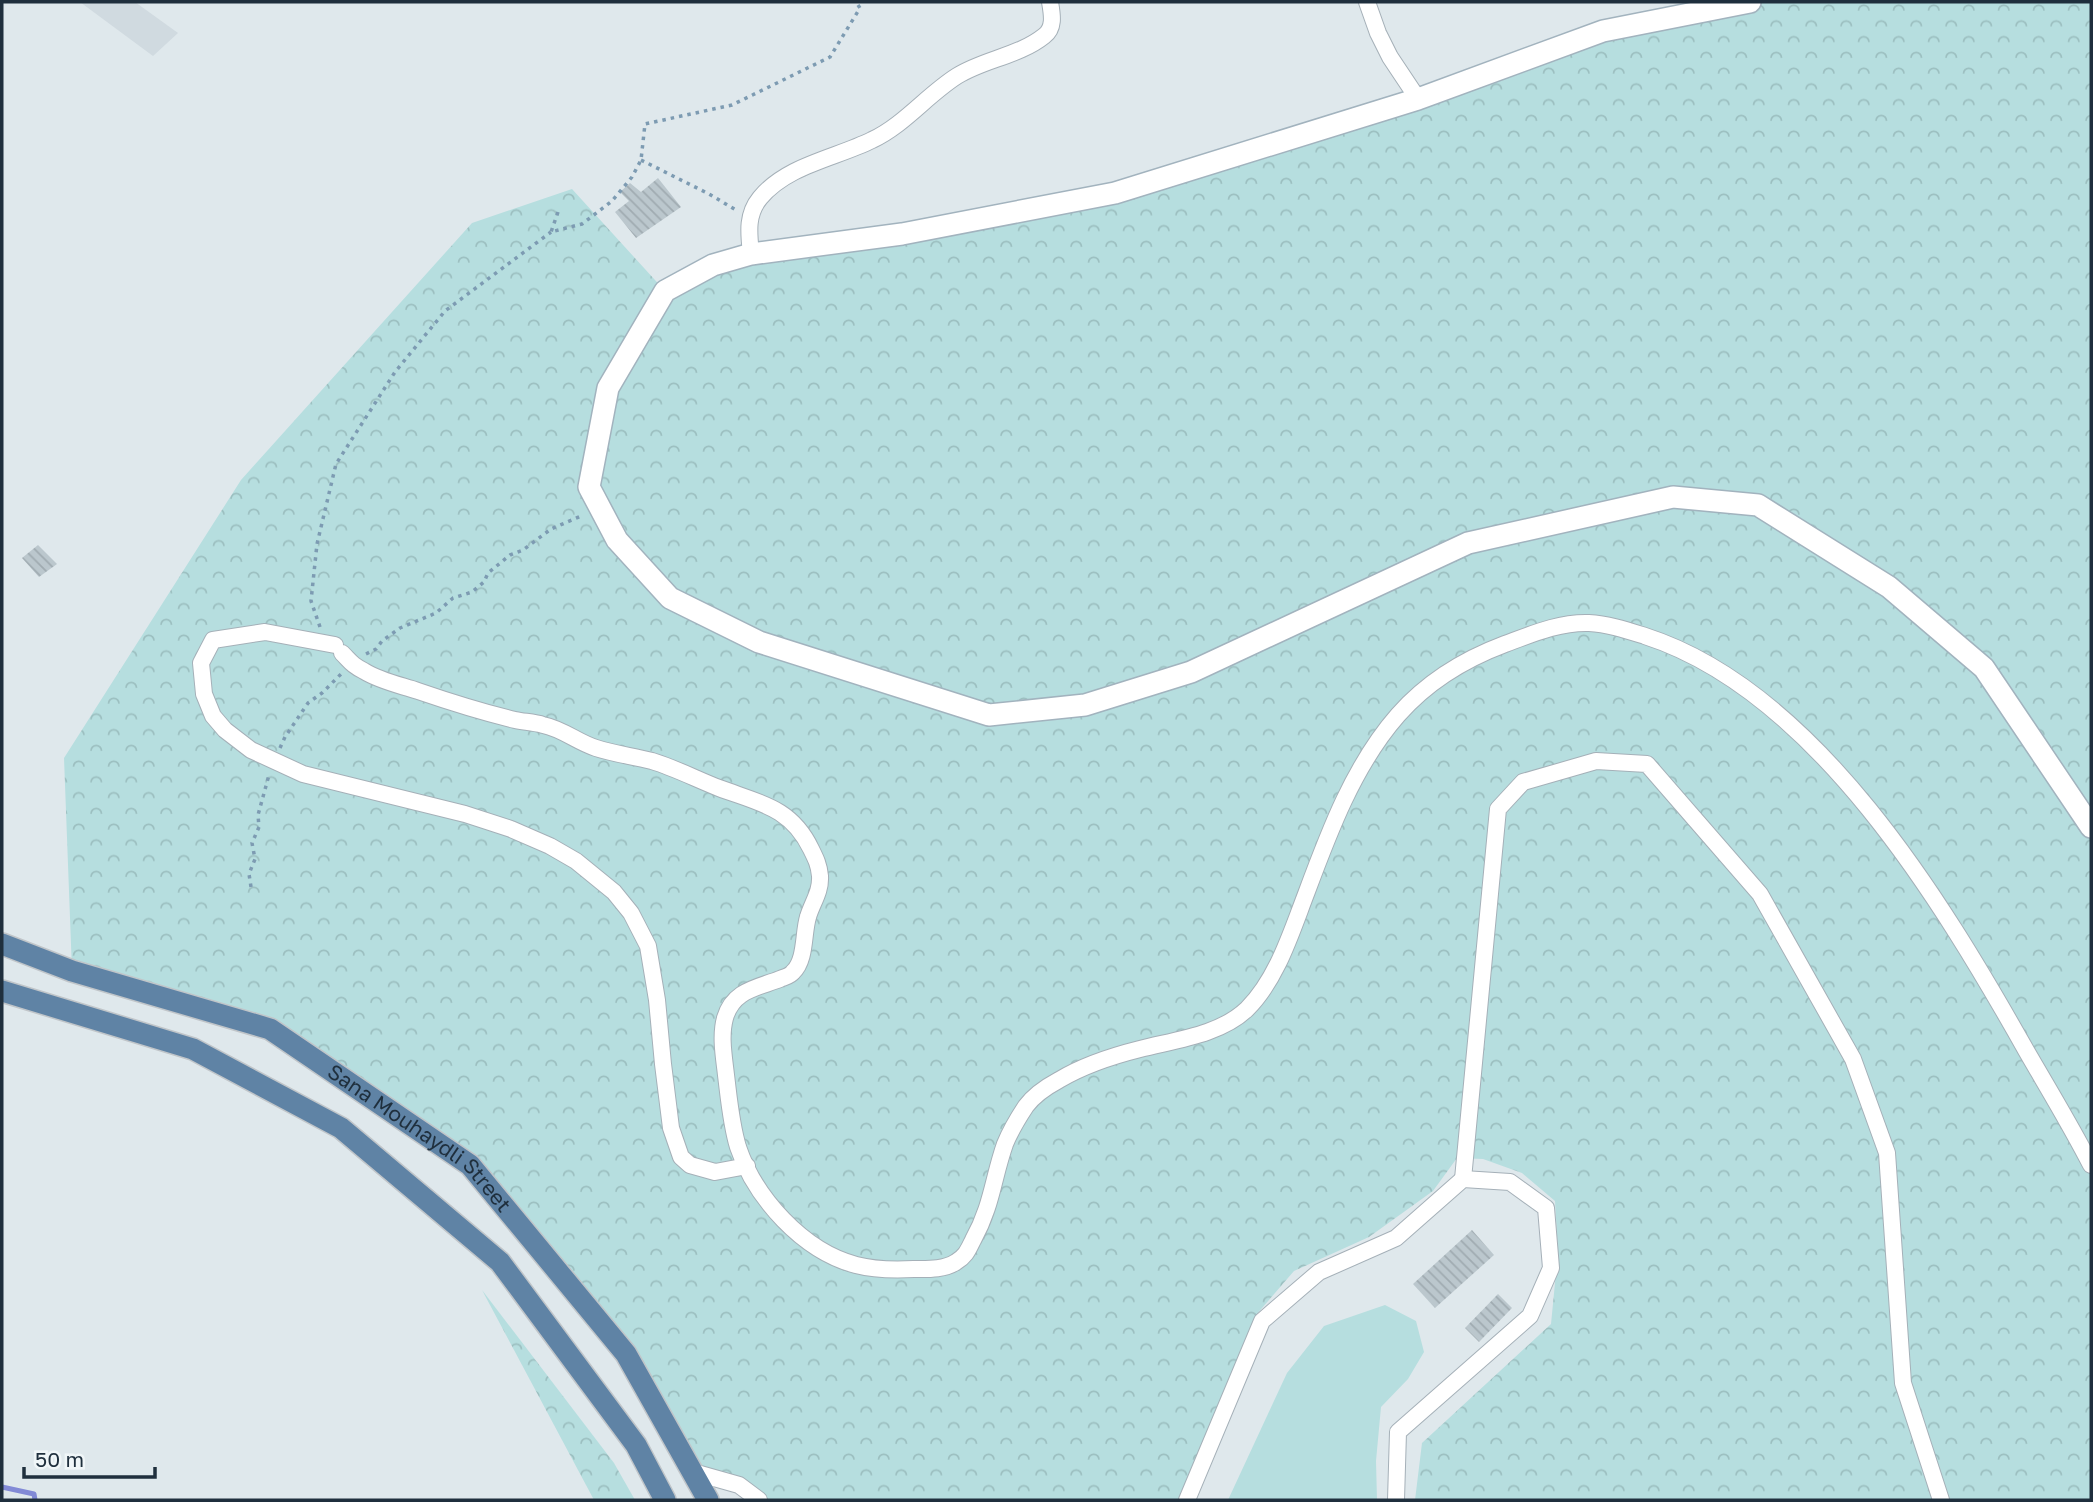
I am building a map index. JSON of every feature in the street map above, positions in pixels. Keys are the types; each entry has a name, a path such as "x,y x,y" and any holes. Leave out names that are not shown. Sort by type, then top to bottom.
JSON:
{"main road":[{"name":"Sana Mouhaydli Street","path":"2,944 72,971 270,1029 470,1165 626,1354 708,1500"},
{"name":"Sana Mouhaydli Street","path":"2,991 194,1049 341,1128 500,1262 636,1445 665,1500"}],"street":[{"path":"751,254 749,219 760,197 786,177 874,139 959,75 1044,36 1050,29 1052,19 1050,2"},
{"path":"1367,2 1390,57 1418,99"},
{"path":"1750,2 1603,31 1418,99 1115,193 902,234 751,254 713,265 665,291 608,388 589,487 617,540 670,598 759,642 989,715 1085,705 1191,672 1468,543 1673,497 1758,505 1889,587 1984,668 2091,827"},
{"path":"747,1166 715,1172 690,1165 681,1157 671,1128 657,1000 648,946 631,913 614,892 576,861 511,829 465,814 303,774 251,750 225,730 213,716 204,694 201,663 213,640 265,632 338,649 354,665 370,675 432,696 562,730 575,740 592,747 648,760 742,794 792,819 817,863 819,891 808,918 795,971 788,976 748,989 729,1007 722,1038 732,1117 738,1146 747,1166 781,1217 802,1236 849,1264 872,1268 930,1269 957,1262 967,1252 983,1222 990,1205 1005,1144 1034,1096 1072,1073 1114,1056 1210,1030 1246,1010 1274,971 1357,776 1397,716 1439,678 1462,663 1523,637 1557,626 1579,623 1598,623 1620,628 1712,664 1783,718 1807,740 1881,823 1929,891 2066,1115 2091,1165"},
{"path":"1187,1500 1262,1321 1320,1272 1396,1238 1464,1179 1498,809 1523,782 1595,761 1647,764 1760,894 1853,1059 1887,1153 1903,1383 1941,1500"},
{"path":"1396,1500 1398,1432 1530,1317 1551,1268 1546,1208 1510,1182 1464,1179"},
{"path":"693,1472 739,1485 759,1500"}],"path":[{"path":"338,649 320,628 311,601 317,544 336,464 395,372 445,311 551,232 582,224 612,201 632,177 641,160 645,124 732,105 830,57 860,8 856,2"},
{"path":"641,160 709,194 749,219"},
{"path":"551,232 558,212"},
{"path":"251,887 249,874 255,859 252,843 260,827 258,815 264,789 285,737 308,703 400,628 436,613 453,598 472,592 484,582 488,573 510,555 523,550 551,529 581,516"}],"shaded area":[{"path":"80,2 135,2 178,33 153,56"}],"green space":[{"path":"1750,2 2091,2 2091,1500 1415,1500 1422,1443 1551,1324 1558,1252 1555,1201 1522,1173 1483,1159 1457,1158 1433,1191 1369,1237 1294,1271 1256,1315 1185,1500 759,1500 693,1472 605,1329 470,1165 270,1029 72,971 64,758 241,480 472,223 572,189 665,291 699,273 1115,193 1603,31"},
{"path":"482,1290 614,1463 635,1500 594,1500"},
{"path":"1385,1305 1416,1321 1424,1352 1408,1379 1381,1407 1376,1461 1377,1500 1228,1500 1287,1373 1324,1326"}],"building":[{"path":"658,178 681,207 636,238 615,212 629,201 620,192 630,183 641,192"},
{"path":"38,545 57,564 39,577 22,558"},
{"path":"1472,1230 1494,1255 1435,1308 1413,1284"},
{"path":"1498,1294 1512,1308 1479,1342 1465,1328"}],"waterway":[{"path":"2,1487 34,1494 35,1500"}]}
